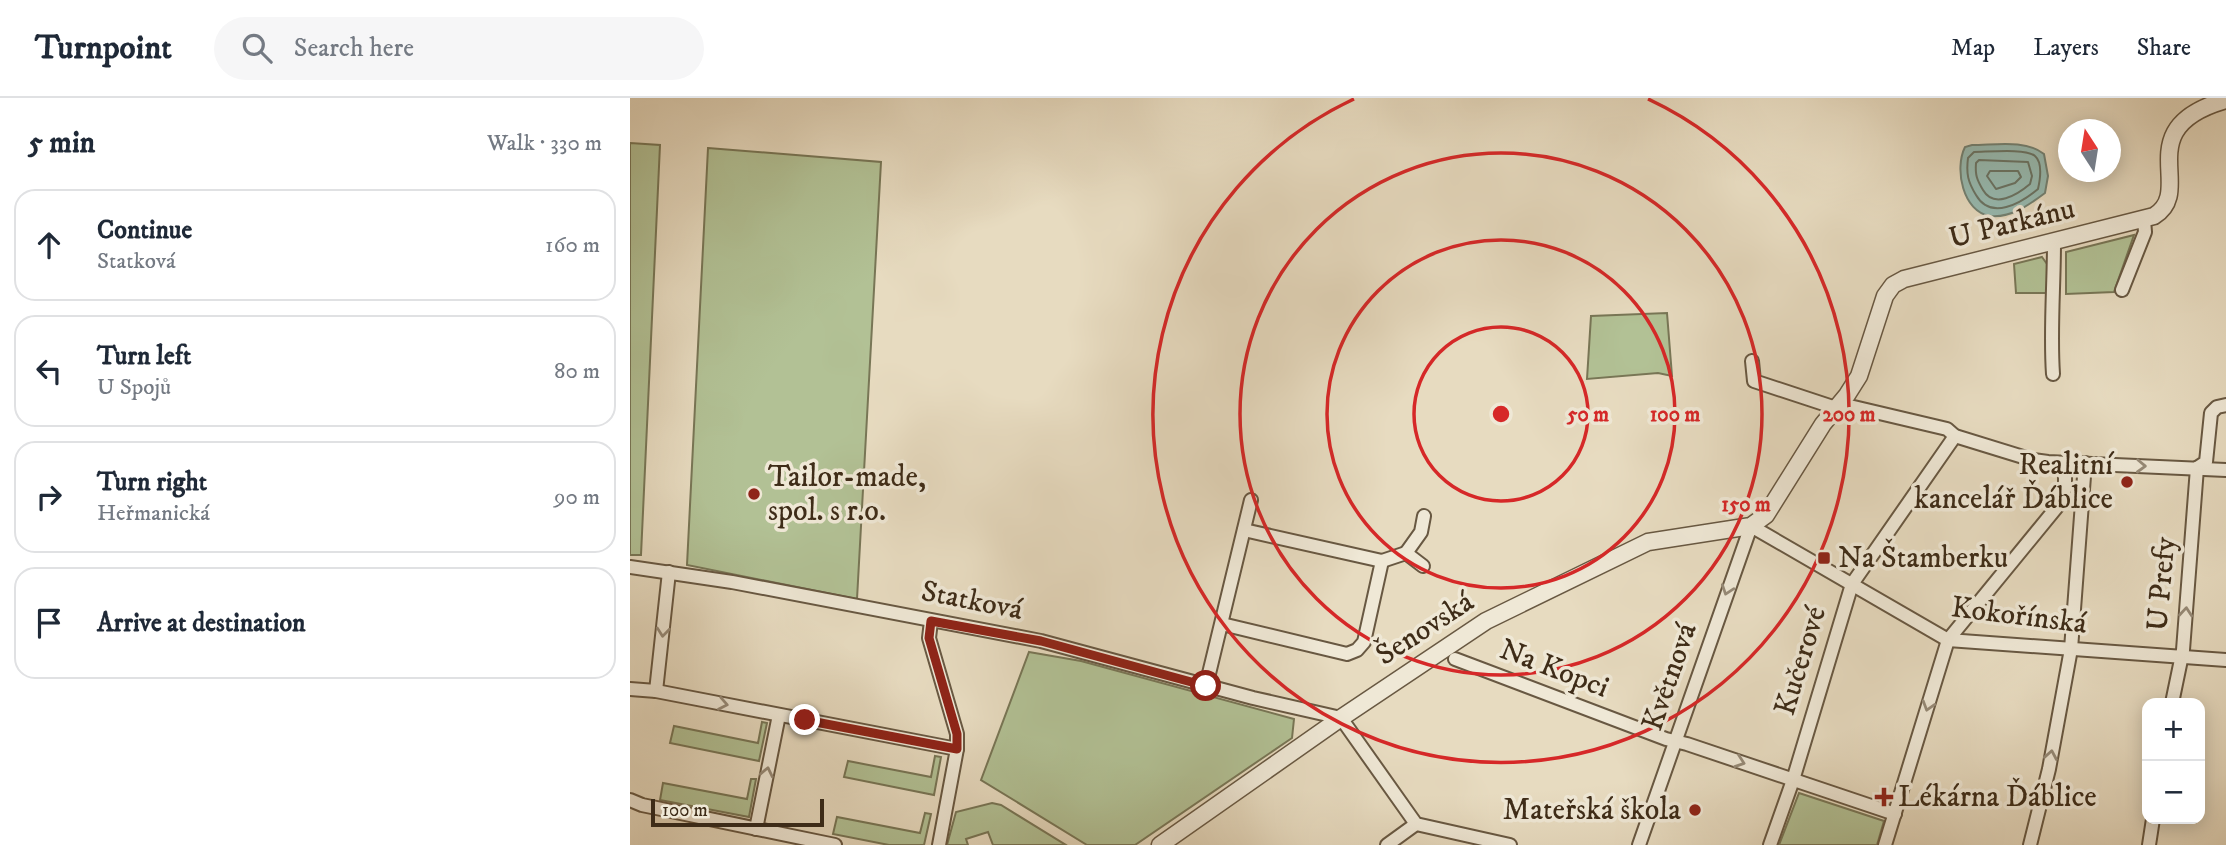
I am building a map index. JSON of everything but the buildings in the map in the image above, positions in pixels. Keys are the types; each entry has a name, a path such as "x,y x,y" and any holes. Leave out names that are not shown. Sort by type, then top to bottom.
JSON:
{"street":[{"name":"U Parkánu","path":"1841,402 1863,367 1885,296 1892,285 1904,279 2144,220 2159,213 2167,202 2170,188 2169,149 2180,123 2192,113 2226,100"},
{"path":"2122,290 2146,232 2144,220"},
{"path":"2053,374 2051,341 2054,243"},
{"path":"1752,361 1754,381 1947,429 1955,436 2033,460 2226,470"},
{"path":"1751,526 1766,515 1823,425 1841,402"},
{"name":"U Prefy","path":"2173,698 2180,657 2197,468 2206,462 2211,413 2217,407 2226,405"},
{"name":"Kučerové","path":"1770,845 1793,780 1852,584 1955,436"},
{"path":"1890,844 1895,814 1948,640 2061,502 2065,490 2065,463"},
{"path":"2030,845 2049,769 2071,649 2085,463"},
{"path":"1206,686 1251,500"},
{"path":"1244,530 1382,561 1406,553 1421,532 1424,516"},
{"name":"Kokořínská","path":"1751,526 1948,640 2226,660"},
{"name":"Šenovská","path":"1165,844 1341,718 1486,621 1634,547 1648,542 1751,526"},
{"name":"Květnová","path":"1639,845 1751,526"},
{"path":"1406,553 1423,566"},
{"path":"1222,624 1347,654 1357,650 1364,642 1382,561"},
{"name":"Statková","path":"630,568 669,572 1041,641 1206,686 1341,718"},
{"path":"656,691 669,572"},
{"path":"931,621 929,638 957,734 957,749 939,845"},
{"name":"Na Kopci","path":"1455,659 1675,741 1895,814"},
{"path":"630,689 656,691 957,749"},
{"path":"756,829 779,715"},
{"path":"1341,718 1416,824 1510,845"},
{"path":"630,800 642,805 835,845"},
{"path":"1387,845 1416,824"},
{"path":"2149,845 2152,824"}],"green space":[{"path":"630,143 660,145 641,555 630,555"},
{"path":"708,148 881,162 857,599 687,565"},
{"path":"2134,235 2114,292 2066,294 2066,252"},
{"path":"2042,257 2047,264 2047,293 2016,293 2014,264"},
{"path":"1667,313 1672,376 1658,373 1587,379 1591,316"},
{"path":"1029,652 1081,661 1294,719 1292,738 1135,845 1087,845 981,780"},
{"path":"762,722 767,723 759,761 670,743 674,726 758,743"},
{"path":"935,756 941,757 934,795 844,777 848,761 931,777"},
{"path":"751,779 756,779 749,817 660,800 663,783 747,799"},
{"path":"1799,793 1884,821 1877,845 1779,845"},
{"path":"992,803 1001,805 1066,845 993,845 988,832 966,839 968,845 947,845 956,812"},
{"path":"925,813 931,814 924,845 889,845 833,834 837,817 920,833"}],"water":[{"path":"2028,146 2044,154 2048,176 2045,193 2012,213 1990,216 1981,213 1967,198 1961,177 1960,166 1965,147"}],"place":[{"name":"Realitní kancelář Ďáblice","path":"2127,482"},
{"name":"Tailor-made, spol. s r.o.","path":"754,494"},
{"name":"Na Štamberku","path":"1824,558"},
{"name":"Lékárna Ďáblice","path":"1884,797"},
{"name":"Mateřská škola","path":"1695,810"}],"route":[{"path":"805,720 957,749 957,734 929,638 931,621 1041,641 1206,686"}]}
